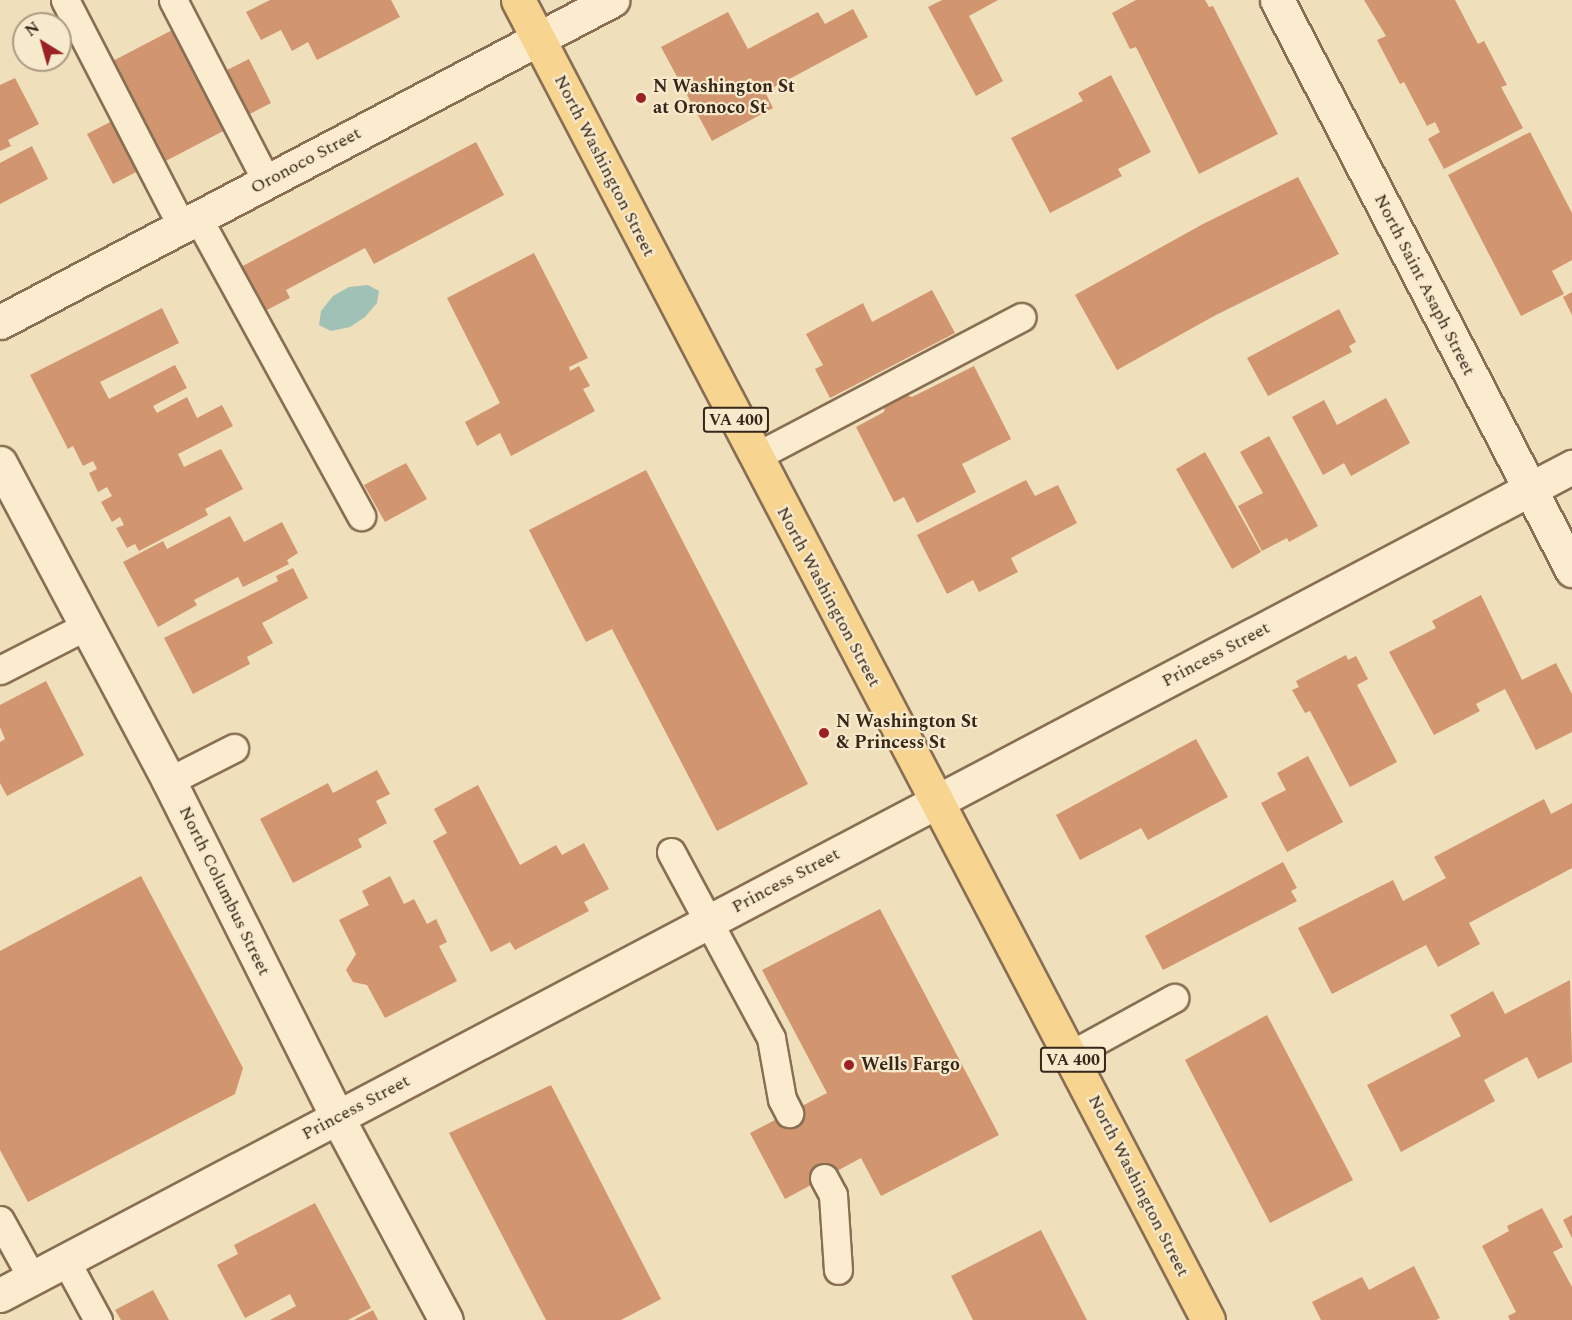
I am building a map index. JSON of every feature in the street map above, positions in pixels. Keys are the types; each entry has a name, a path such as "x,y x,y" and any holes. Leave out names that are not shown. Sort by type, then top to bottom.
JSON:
{"main road":[{"name":"North Washington Street","path":"518,0 935,802 1208,1320"}],"street":[{"name":"Oronoco Street","path":"0,322 612,0"},
{"name":"North Saint Asaph Street","path":"1277,0 1572,570"},
{"name":"North Columbus Street","path":"0,463 169,781 337,1117 446,1320"},
{"name":"Princess Street","path":"0,1295 67,1263 337,1117 1572,467"}],"lane":[{"path":"65,0 190,222 362,516"},
{"path":"173,0 267,182"},
{"path":"755,457 1022,317"},
{"path":"0,670 86,626"},
{"path":"169,781 234,748"},
{"path":"671,852 711,921 771,1038 782,1100 789,1113"},
{"path":"1070,1055 1174,998"},
{"path":"824,1178 833,1195 838,1270"},
{"path":"0,1220 32,1278"},
{"path":"67,1263 98,1320"}],"water":[{"path":"368,285 379,291 377,303 365,317 350,327 331,331 319,325 321,311 333,296 349,287"}],"building":[{"path":"270,0 391,0 400,17 317,60 308,42 292,51 281,30 261,40 246,12"},
{"path":"942,0 998,0 969,16 1003,81 976,96 928,7"},
{"path":"1136,0 1205,0 1209,7 1213,6 1278,134 1199,174 1136,47 1130,49 1112,13"},
{"path":"1364,0 1455,0 1478,44 1484,41 1507,85 1501,87 1523,128 1444,169 1428,139 1440,132 1435,122 1427,126 1404,82 1400,84 1377,40 1386,36"},
{"path":"853,9 868,37 765,92 773,108 712,141 661,47 728,12 748,49 818,12 825,24"},
{"path":"178,27 231,127 160,164 107,64"},
{"path":"249,59 271,103 248,115 225,71"},
{"path":"1111,75 1151,152 1118,169 1122,176 1050,213 1011,138 1083,101 1078,93"},
{"path":"15,78 39,124 8,140 11,146 0,151 0,85"},
{"path":"114,120 140,170 113,184 87,134"},
{"path":"1530,132 1572,213 1572,260 1552,271 1564,294 1521,316 1448,175"},
{"path":"476,142 504,195 374,264 365,248 286,290 290,298 263,312 239,268"},
{"path":"32,146 48,179 0,204 0,163"},
{"path":"1298,177 1339,254 1214,316 1117,370 1075,295 1203,224"},
{"path":"534,253 588,358 569,367 570,371 579,366 590,386 583,389 595,411 511,456 500,433 477,446 465,422 500,403 447,298"},
{"path":"932,290 955,333 830,398 815,369 823,365 806,334 863,303 872,322"},
{"path":"1572,292 1572,315 1563,297"},
{"path":"162,308 179,343 100,382 109,399 175,365 187,388 153,406 157,413 187,397 197,418 222,405 233,426 178,454 184,467 221,449 243,489 205,509 208,515 139,551 135,544 127,548 116,528 124,525 120,517 112,522 101,502 112,496 107,487 98,492 89,473 97,469 93,461 83,466 73,446 68,449 30,375"},
{"path":"1339,309 1356,342 1349,346 1352,352 1268,396 1247,358"},
{"path":"974,366 1011,439 962,464 976,492 917,523 904,497 894,502 856,427 884,412 886,400 900,393 912,397"},
{"path":"1386,398 1410,443 1351,476 1344,463 1323,475 1292,417 1324,400 1337,425"},
{"path":"1269,436 1318,526 1289,542 1287,538 1262,551 1238,506 1263,493 1240,452"},
{"path":"1205,452 1261,552 1232,569 1176,469"},
{"path":"406,463 427,499 385,522 364,485"},
{"path":"646,470 808,784 717,831 612,629 586,642 529,530"},
{"path":"1026,480 1035,496 1058,485 1077,523 1011,558 1018,572 979,592 973,580 947,594 917,535"},
{"path":"230,516 244,542 282,522 298,553 287,560 289,564 243,587 238,577 194,600 197,605 158,627 123,562 163,541 167,549"},
{"path":"293,568 308,598 262,623 273,643 247,657 250,664 193,694 164,638 278,581 276,576"},
{"path":"1481,595 1522,680 1556,663 1572,694 1572,732 1536,750 1505,689 1476,704 1480,711 1434,735 1389,652 1436,628 1432,621"},
{"path":"1346,655 1348,660 1356,656 1368,679 1357,685 1397,762 1350,787 1310,711 1305,713 1292,690 1299,687 1296,681"},
{"path":"46,681 84,755 7,796 0,783 0,742 5,739 0,727 0,705"},
{"path":"1196,739 1228,797 1148,840 1141,828 1080,860 1056,815"},
{"path":"1308,756 1343,822 1287,852 1261,803 1286,790 1277,773"},
{"path":"377,770 390,794 376,801 387,823 358,839 362,847 293,883 260,819 328,783 333,793"},
{"path":"478,785 520,865 556,845 562,855 584,843 609,889 584,902 589,911 515,950 510,942 491,952 433,841 447,833 434,809"},
{"path":"1544,799 1551,814 1572,803 1572,868 1469,923 1480,944 1438,967 1426,945 1332,994 1298,928 1393,880 1403,901 1446,878 1434,857"},
{"path":"1283,862 1297,888 1291,891 1297,901 1163,970 1145,936"},
{"path":"141,876 243,1068 235,1094 28,1202 0,1150 0,951"},
{"path":"390,876 404,904 414,899 427,924 436,919 447,942 439,946 457,981 385,1018 367,985 353,982 346,970 356,954 339,920 369,905 362,891"},
{"path":"880,909 999,1135 881,1196 861,1158 785,1199 750,1133 827,1093 762,970"},
{"path":"1570,980 1572,1062 1538,1079 1527,1057 1484,1080 1495,1101 1401,1152 1367,1085 1461,1036 1450,1015 1493,991 1505,1014"},
{"path":"1267,1015 1353,1180 1270,1223 1185,1060"},
{"path":"551,1085 661,1299 621,1320 546,1320 449,1133"},
{"path":"315,1203 371,1308 348,1320 270,1320 296,1306 290,1294 245,1318 217,1265 238,1254 234,1245"},
{"path":"1542,1208 1563,1247 1553,1252 1572,1287 1572,1320 1510,1320 1508,1316 1516,1312 1482,1246 1509,1231 1507,1226"},
{"path":"1572,1215 1572,1238 1563,1220"},
{"path":"1041,1230 1087,1320 973,1320 951,1276"},
{"path":"1414,1266 1440,1318 1436,1320 1321,1320 1312,1302 1362,1277 1369,1290"},
{"path":"153,1290 169,1320 121,1320 115,1310"},
{"path":"373,1310 378,1320 354,1320"}],"place":[{"name":"N Washington St at Oronoco St","path":"641,98"},
{"name":"N Washington St & Princess St","path":"824,733"},
{"name":"Wells Fargo","path":"849,1065"}]}
